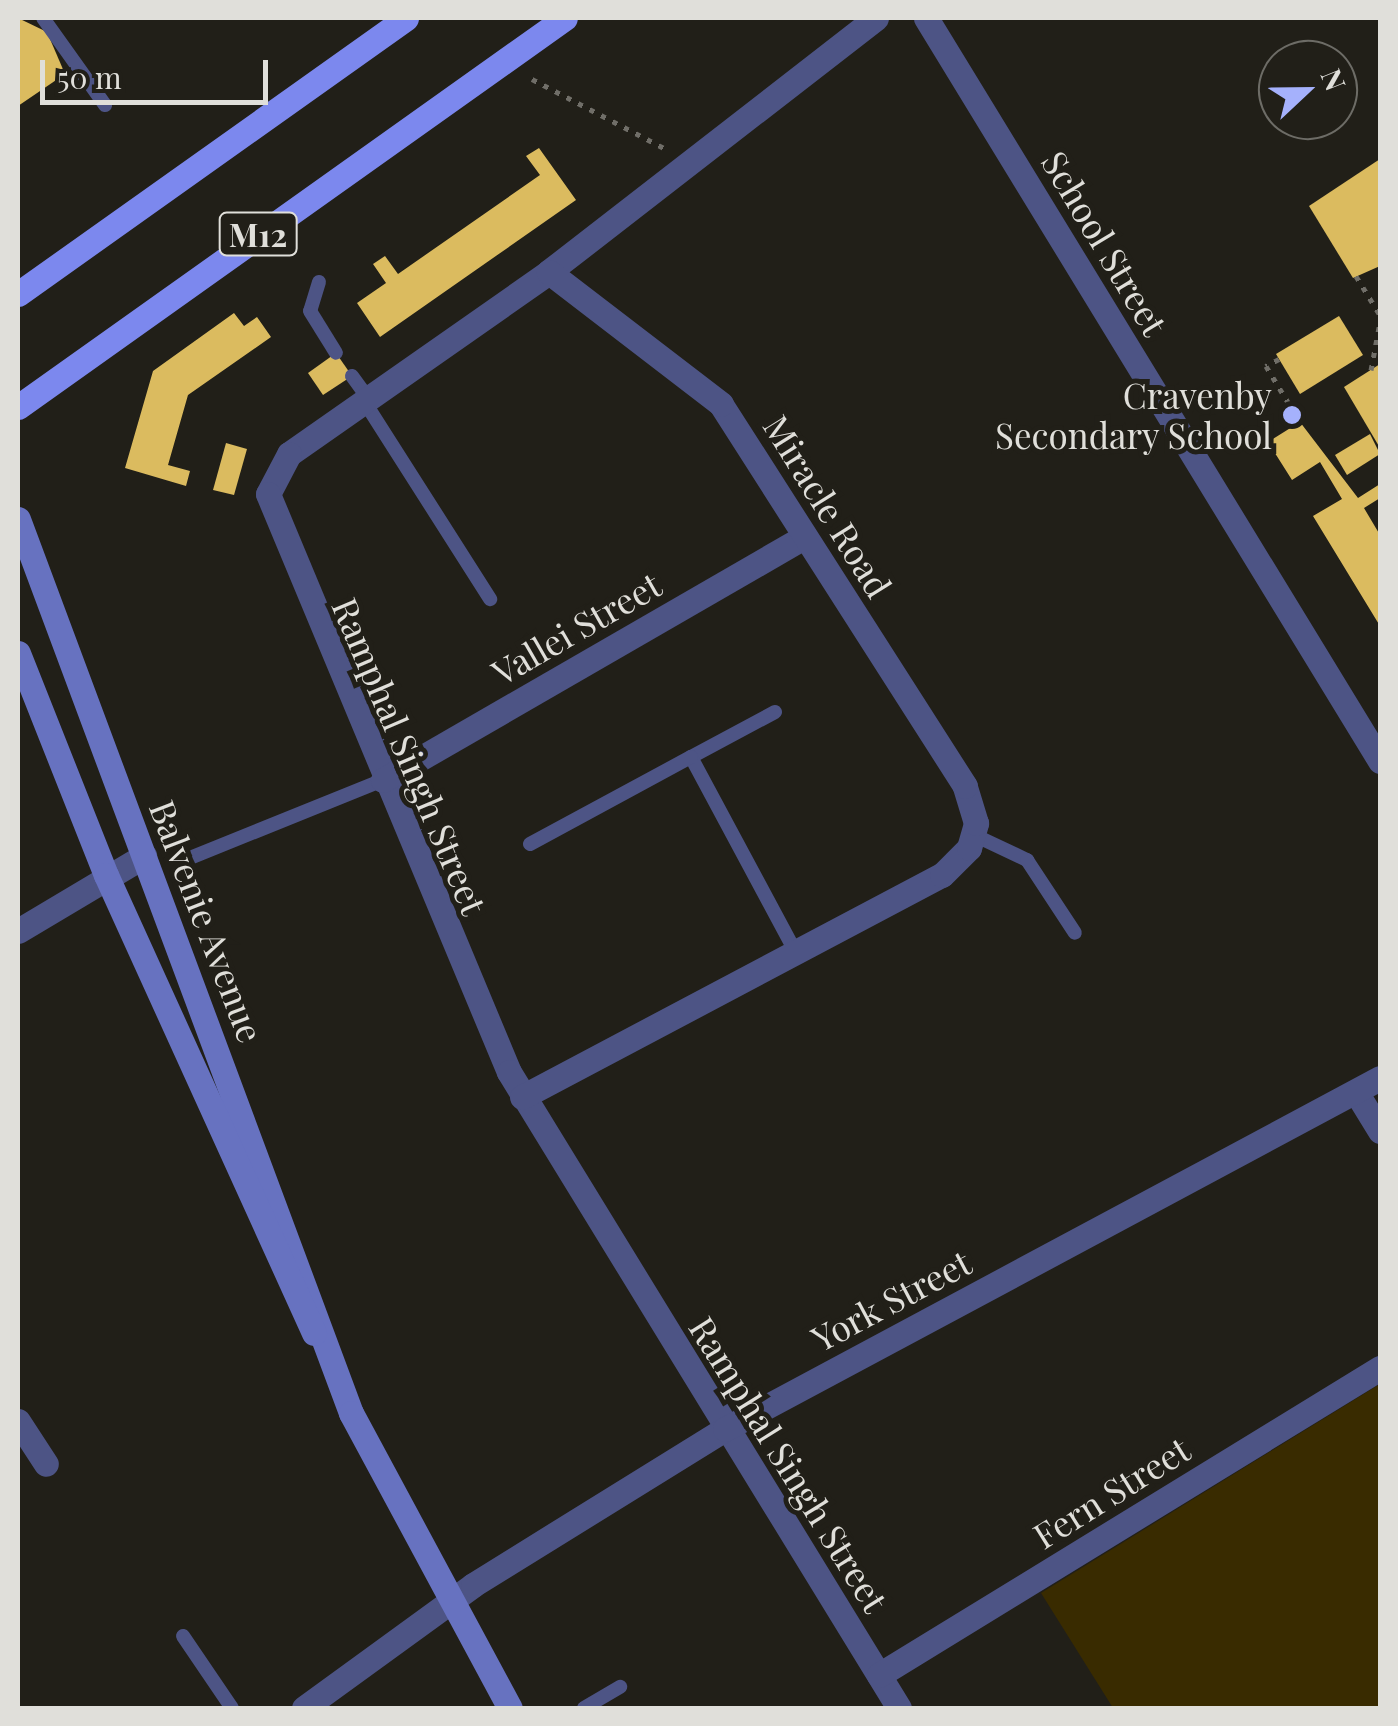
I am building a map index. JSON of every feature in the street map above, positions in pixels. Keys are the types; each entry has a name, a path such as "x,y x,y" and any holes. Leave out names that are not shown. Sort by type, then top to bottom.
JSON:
{"main road":[{"name":"M12","path":"18,294 385,27 406,18"},
{"name":"M12","path":"18,407 564,18"},
{"path":"18,274 45,274"}],"street":[{"name":"Ramphal Singh Street","path":"876,18 678,167 549,272 278,465 268,510 522,1097 899,1708"},
{"name":"School Street","path":"926,18 1380,761"},
{"name":"Miracle Road","path":"549,272 712,394 964,786 974,835"},
{"name":"Balvenie Avenue","path":"18,519 325,1350 448,1605 510,1708"},
{"name":"Vallei Street","path":"382,780 805,536"},
{"name":"Balvenie Avenue","path":"18,652 106,875 293,1302 325,1350"},
{"path":"522,1097 942,875 974,835"},
{"path":"18,931 106,875 144,856"},
{"name":"York Street","path":"304,1708 448,1605 725,1429 1380,1078"},
{"path":"1356,1092 1380,1131"},
{"name":"Fern Street","path":"879,1675 1380,1368"},
{"path":"18,1421 46,1464"}],"lane":[{"path":"42,18 105,106"},
{"path":"319,282 310,310 336,353"},
{"path":"352,376 490,599"},
{"path":"530,844 775,712"},
{"path":"691,757 796,953"},
{"path":"180,862 382,780"},
{"path":"974,835 1034,868 1075,933"},
{"path":"183,1636 232,1708"},
{"path":"584,1708 620,1687"}],"path":[{"path":"532,79 660,140 678,167"},
{"path":"1356,276 1380,319 1372,370"},
{"path":"1279,358 1266,366 1300,422"}],"shaded area":[{"path":"1380,1384 1380,1708 1113,1708 1041,1593"}],"building":[{"path":"18,18 47,32 65,74 18,106"},
{"path":"539,148 576,200 380,337 357,303 386,283 373,264 385,256 398,274 540,175 526,156"},
{"path":"1380,159 1380,266 1353,278 1309,206"},
{"path":"234,313 244,326 257,317 271,337 188,395 168,465 190,471 186,486 125,468 153,371"},
{"path":"1339,316 1363,355 1300,394 1276,354"},
{"path":"336,353 352,376 323,395 308,373"},
{"path":"1380,364 1380,448 1344,387"},
{"path":"1300,422 1358,498 1380,484 1380,498 1364,508 1380,535 1380,626 1313,516 1342,499 1320,462 1292,480 1268,442"},
{"path":"1370,434 1380,454 1347,475 1335,455"},
{"path":"226,443 247,449 234,495 213,490"}],"place":[{"name":"Cravenby Secondary School","path":"1292,415"}]}
